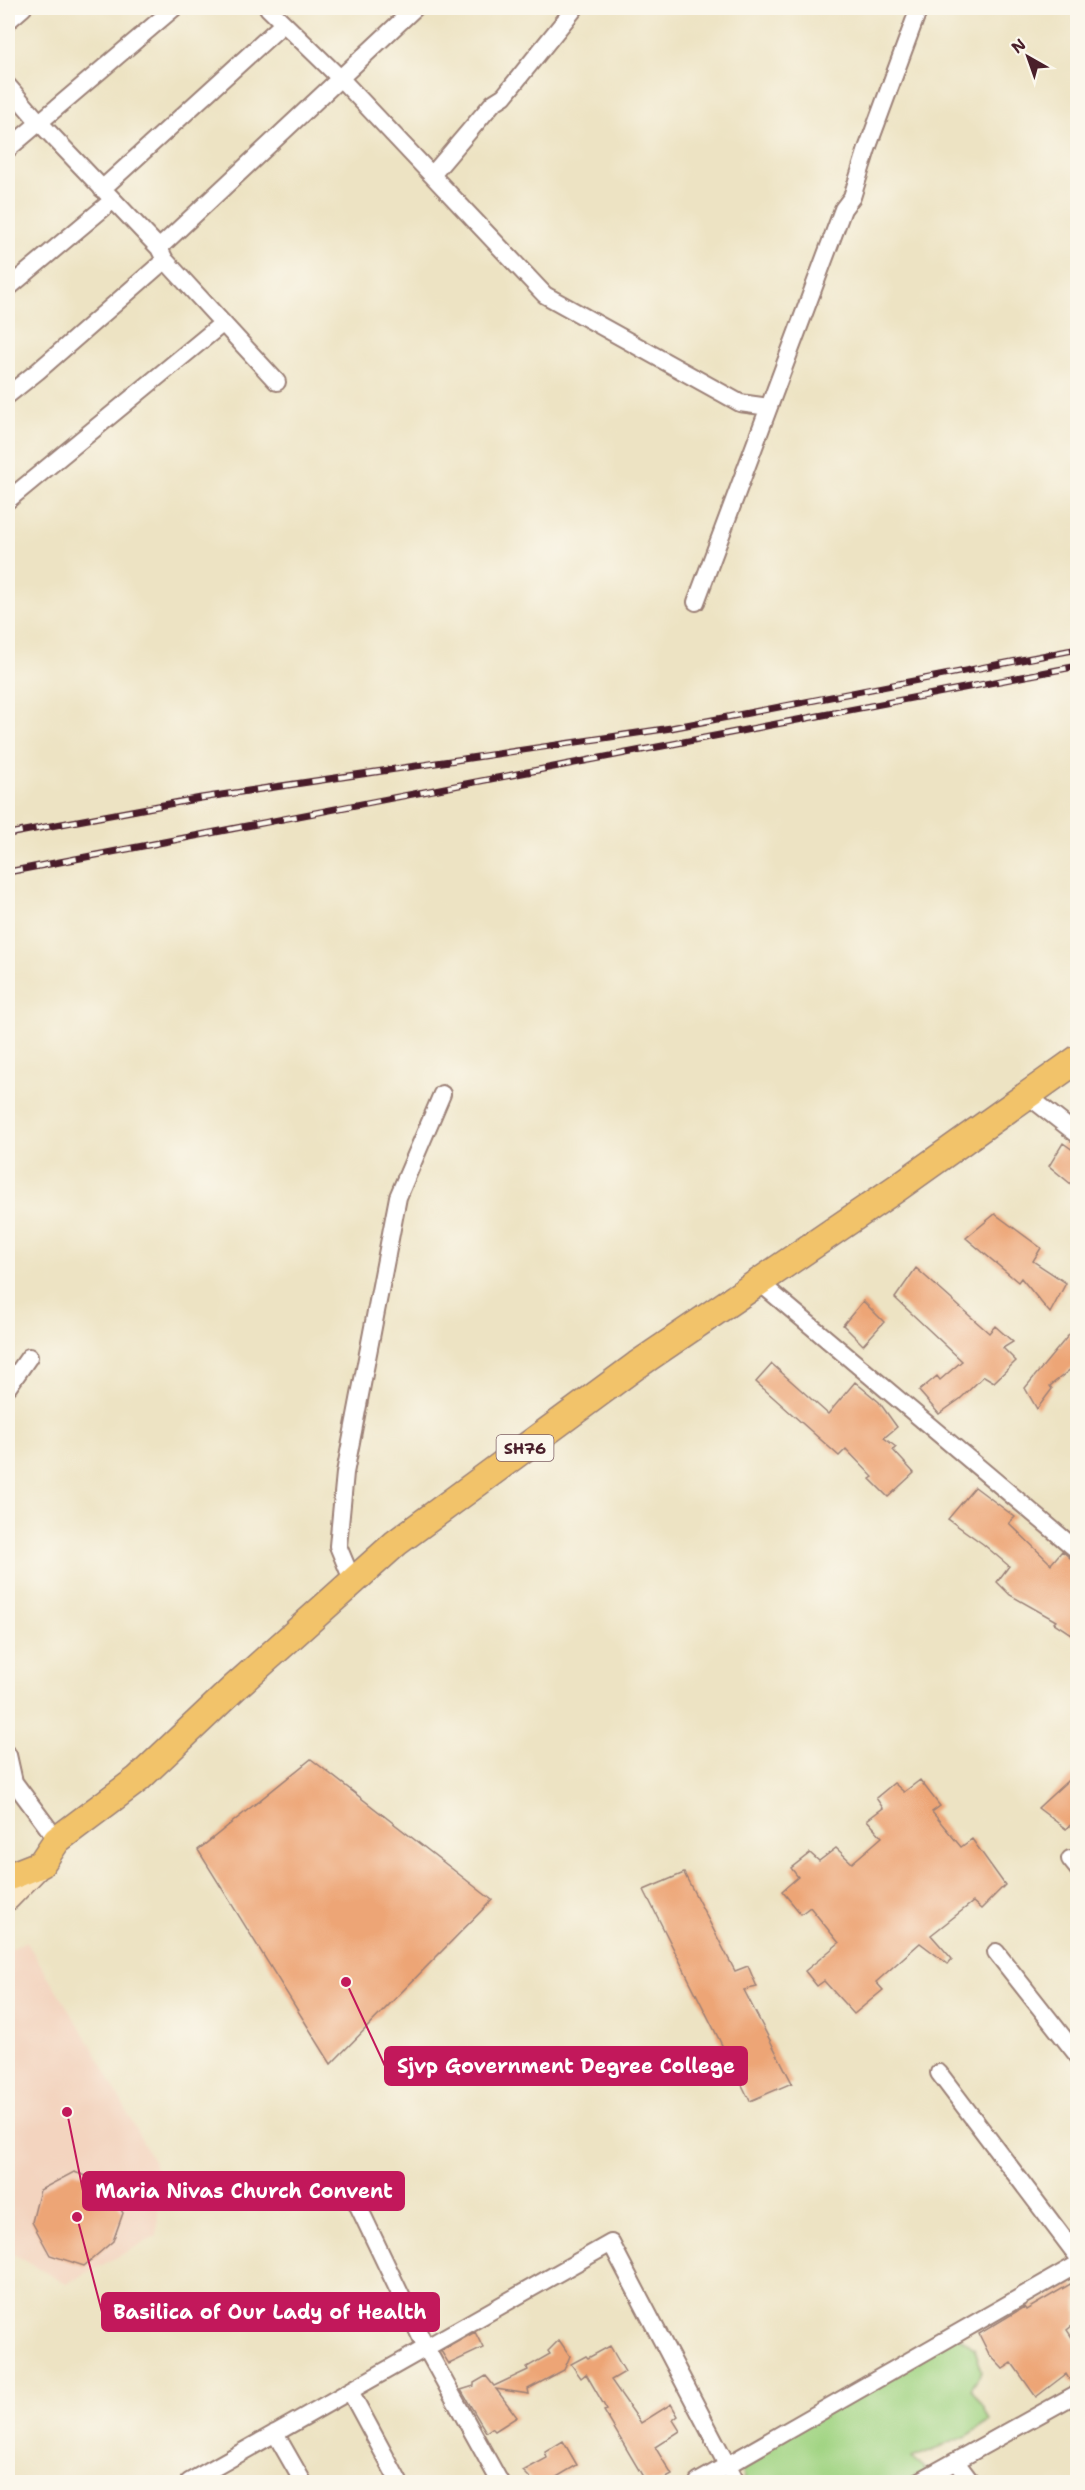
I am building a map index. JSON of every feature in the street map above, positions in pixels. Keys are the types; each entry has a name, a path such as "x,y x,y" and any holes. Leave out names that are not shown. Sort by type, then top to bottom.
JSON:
{"main road":[{"name":"SH76","path":"41,1864 57,1840 138,1779 234,1688 396,1543 637,1365 897,1188 1077,1059"},
{"path":"8,1877 41,1864"}],"street":[{"path":"8,21 23,8"},
{"path":"8,149 174,8"},
{"path":"268,8 341,79 545,294 740,403 769,407"},
{"path":"8,395 38,371 162,254 415,8"},
{"path":"432,175 493,103 504,96 574,8"},
{"path":"696,602 843,209 852,197 867,149 919,8"},
{"path":"8,288 283,24"},
{"path":"8,86 277,382"},
{"path":"8,500 223,323"},
{"path":"353,1582 338,1545 345,1473 398,1197 442,1094"},
{"path":"1027,1095 1077,1135"},
{"path":"759,1282 1077,1551"},
{"path":"8,1387 29,1357"},
{"path":"8,1755 14,1782 57,1840"},
{"path":"8,1898 41,1864"},
{"path":"996,1952 1077,2056"},
{"path":"939,2073 1077,2257"},
{"path":"353,2195 426,2348 500,2482"},
{"path":"194,2481 611,2243 736,2482"},
{"path":"698,2482 1077,2264"},
{"path":"350,2391 399,2482"},
{"path":"918,2482 1077,2393"},
{"path":"275,2433 303,2482"},
{"path":"957,2462 970,2482"}],"shaded area":[{"path":"26,1941 94,2050 160,2175 157,2236 66,2284 8,2251 8,1951"}],"green space":[{"path":"956,2334 975,2349 982,2372 971,2389 990,2421 967,2436 912,2458 932,2475 903,2482 745,2482 741,2469 783,2433"}],"building":[{"path":"1063,1143 1077,1153 1077,1189 1049,1166"},
{"path":"995,1214 1041,1248 1033,1261 1066,1283 1050,1313 1021,1278 1018,1282 966,1238"},
{"path":"916,1268 989,1333 995,1326 1013,1342 1003,1348 1016,1361 994,1382 984,1376 960,1399 939,1414 919,1391 937,1376 940,1380 962,1361 895,1298"},
{"path":"863,1301 884,1322 863,1345 843,1325"},
{"path":"1077,1325 1077,1364 1050,1386 1052,1389 1037,1409 1025,1388"},
{"path":"772,1364 828,1414 855,1382 879,1402 897,1427 884,1438 896,1447 893,1450 914,1473 888,1497 870,1479 873,1477 846,1449 839,1456 756,1382"},
{"path":"975,1487 1015,1517 1009,1523 1051,1564 1062,1551 1077,1564 1077,1638 1054,1623 1056,1621 1010,1595 997,1582 1009,1566 948,1519"},
{"path":"311,1759 492,1900 331,2064 198,1850"},
{"path":"1077,1772 1077,1819 1066,1829 1038,1808"},
{"path":"920,1780 940,1806 932,1812 961,1847 972,1839 1005,1885 981,1909 973,1902 931,1935 952,1959 948,1964 920,1943 876,1982 883,1990 854,2014 824,1981 817,1986 805,1971 839,1943 810,1907 801,1914 782,1891 798,1877 791,1868 810,1853 819,1861 836,1848 852,1863 882,1837 867,1820 883,1808 876,1798 894,1783 904,1792"},
{"path":"684,1873 735,1971 748,1966 757,1987 744,1990 792,2083 750,2101 644,1890"},
{"path":"74,2172 105,2182 123,2213 113,2241 84,2266 50,2255 32,2222 40,2190"},
{"path":"1072,2283 1077,2292 1077,2322 1067,2330 1077,2345 1077,2383 1072,2384 1066,2374 1036,2397 1012,2363 1003,2369 989,2354 979,2334 1024,2307 1026,2310"},
{"path":"475,2332 483,2348 449,2364 441,2351"},
{"path":"559,2340 570,2356 564,2370 528,2389 529,2394 496,2389 517,2417 495,2431 492,2428 486,2432 461,2390 474,2386 474,2383 486,2376 494,2386 528,2370 527,2367 550,2354 548,2351"},
{"path":"610,2346 625,2372 611,2380 641,2423 671,2404 678,2416 673,2420 680,2431 655,2447 672,2475 659,2482 646,2482 604,2411 607,2410 586,2374 581,2378 571,2364"},
{"path":"563,2441 577,2465 550,2481 534,2482 523,2471 547,2458 545,2452"}],"railway":[{"path":"8,834 201,798 671,728 1078,649"},
{"path":"8,872 1078,666"}],"place":[{"name":"Sjvp Government Degree College","path":"346,1982"},
{"name":"Maria Nivas Church Convent","path":"67,2112"},
{"name":"Basilica of Our Lady of Health","path":"77,2217"}]}
